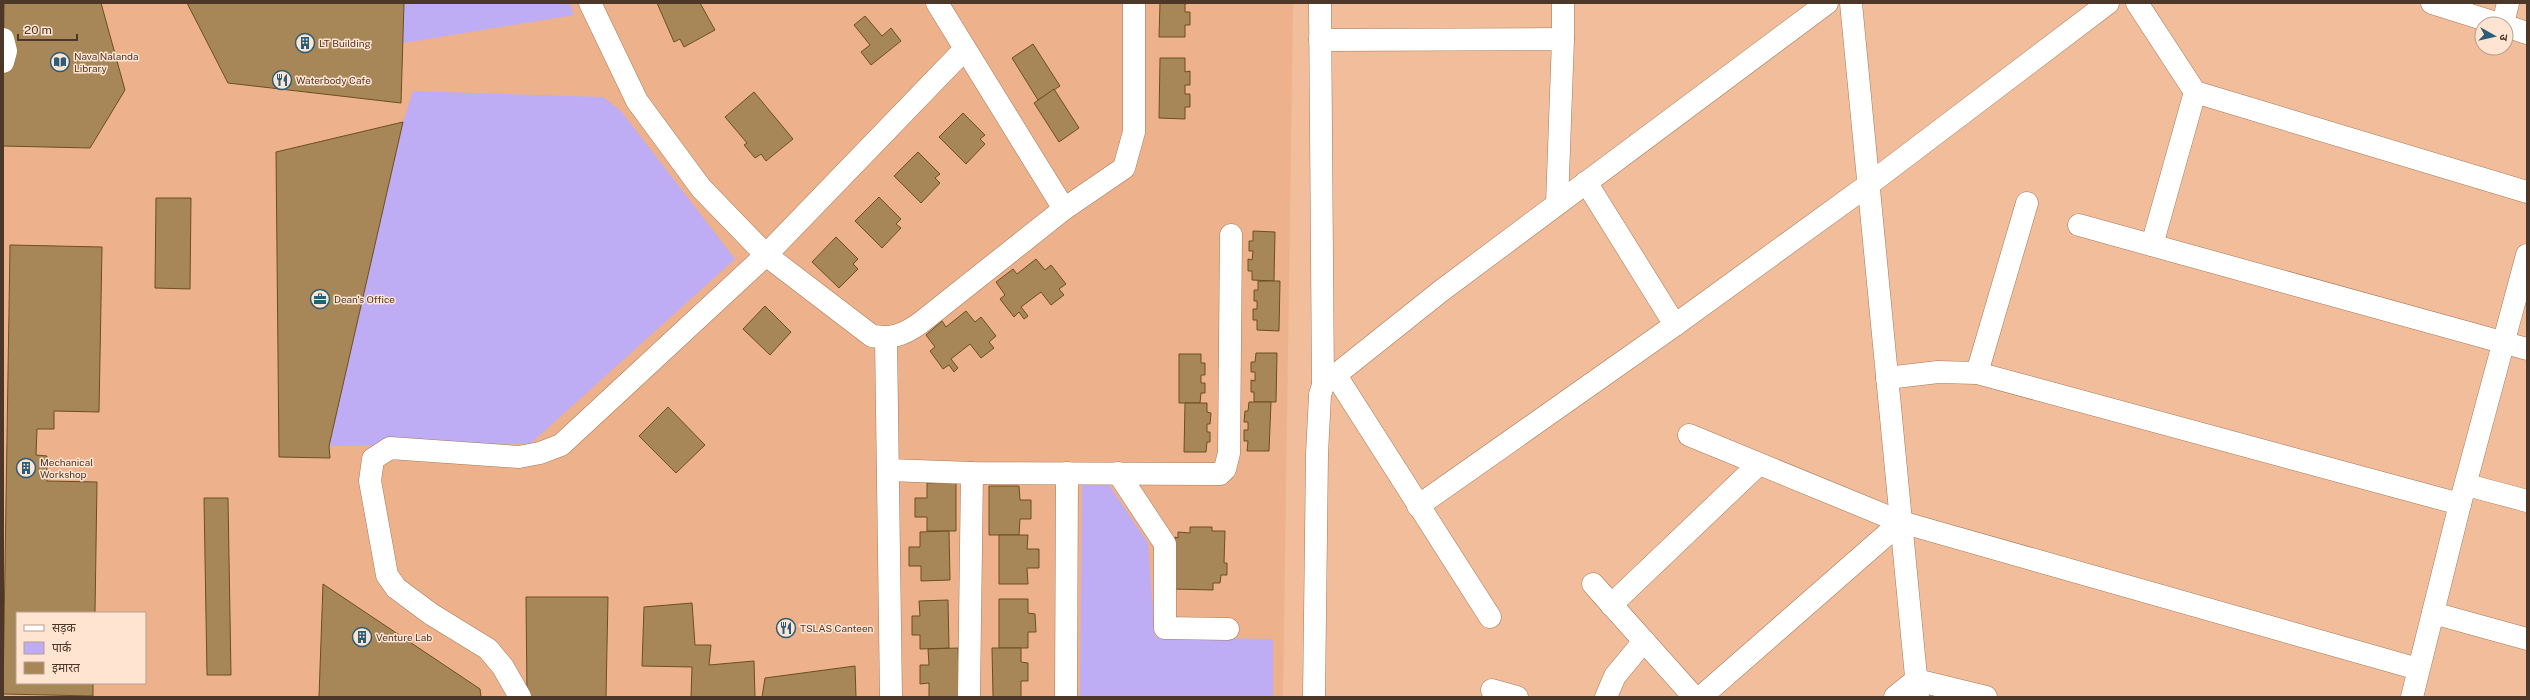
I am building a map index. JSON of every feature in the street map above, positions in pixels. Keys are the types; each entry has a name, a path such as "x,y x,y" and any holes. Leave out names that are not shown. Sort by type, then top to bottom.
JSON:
{"street":[{"path":"590,3 637,101 656,129 701,188 766,255 872,336 886,338 905,334 1064,209 1124,168 1134,132 1136,104 1134,3"},
{"path":"937,3 1064,209"},
{"path":"1320,3 1329,379 1418,506 1490,617"},
{"path":"1557,204 1563,3"},
{"path":"1314,697 1317,454 1320,395 1329,379 1441,291 1827,3"},
{"path":"1851,3 1917,688"},
{"path":"1418,506 1675,325 1868,185 2108,3"},
{"path":"2137,3 2195,92 2527,192"},
{"path":"2432,3 2474,16"},
{"path":"2505,16 2508,3"},
{"path":"2514,29 2527,33"},
{"path":"3,39 6,51 3,62"},
{"path":"1320,40 1563,39"},
{"path":"520,697 503,667 488,649 431,614 396,588 387,575 370,481 373,459 390,448 519,457 540,453 561,445 766,255 965,49"},
{"path":"2152,245 2195,92"},
{"path":"1586,182 1675,325"},
{"path":"1977,373 2027,202"},
{"path":"2079,225 2527,350"},
{"path":"888,470 972,473 1220,474 1225,469 1229,453 1231,236"},
{"path":"2412,697 2418,669 2527,255"},
{"path":"886,338 891,697"},
{"path":"1887,378 1938,372 1977,373 2464,494 2527,500"},
{"path":"1689,435 1901,522 2418,669"},
{"path":"1611,605 1759,464"},
{"path":"969,697 972,473"},
{"path":"1066,697 1067,473"},
{"path":"1118,474 1165,544 1165,628 1228,629"},
{"path":"1701,697 1901,522"},
{"path":"1593,584 1694,697"},
{"path":"2433,613 2527,639"},
{"path":"1606,697 1615,676 1644,641"},
{"path":"1895,697 1917,688 1986,697"},
{"path":"1492,690 1517,697"}],"shaded area":[{"path":"3,3 1293,3 1283,697 3,697"}],"green space":[{"path":"400,3 570,3 574,15 398,44"},
{"path":"413,91 603,97 621,111 735,259 530,444 329,446 331,424 403,122"},
{"path":"1082,484 1109,485 1148,543 1155,637 1273,639 1273,697 1080,697"}],"building":[{"name":"Nava Nalanda Library","path":"4,3 101,3 125,90 90,148 3,146"},
{"name":"LT Building","path":"187,3 404,3 401,103 228,83"},
{"path":"657,3 700,3 715,30 684,47 680,39 674,42"},
{"path":"1160,3 1190,3 1185,4 1185,12 1190,12 1190,25 1185,25 1185,37 1159,37"},
{"path":"865,16 882,36 891,28 901,41 871,65 861,52 870,45 854,25"},
{"path":"1033,44 1060,86 1038,100 1012,58"},
{"path":"1160,58 1185,58 1185,72 1190,71 1190,85 1185,85 1185,94 1190,94 1190,107 1185,107 1185,119 1159,118"},
{"path":"1054,89 1079,128 1059,142 1034,103"},
{"path":"754,92 793,139 766,161 761,154 755,158 744,145 747,143 725,117"},
{"path":"963,113 985,135 980,139 985,144 966,164 939,137"},
{"name":"Dean's Office","path":"403,122 329,446 330,458 279,457 276,152"},
{"path":"918,152 940,174 935,178 940,183 921,203 894,176"},
{"path":"879,197 901,219 896,224 901,228 882,248 855,221"},
{"path":"156,198 191,198 190,289 155,288"},
{"path":"1253,231 1275,232 1274,281 1252,280 1252,271 1248,271 1248,259 1252,260 1253,251 1249,251 1249,241 1253,241"},
{"path":"836,237 858,259 853,264 858,269 839,288 812,262"},
{"name":"Mechanical Workshop","path":"10,245 102,247 99,412 54,411 54,429 37,429 36,455 47,456 47,481 97,482 95,612 16,612 16,684 93,684 93,696 3,694"},
{"path":"1036,259 1045,270 1051,265 1066,284 1059,289 1064,295 1051,305 1041,292 1021,307 1028,316 1024,319 1019,312 1014,317 1000,299 1005,295 996,282 1013,269 1017,274"},
{"path":"1258,281 1280,281 1279,331 1257,330 1257,320 1253,320 1253,309 1257,309 1257,301 1254,301 1254,290 1258,290"},
{"path":"765,306 791,332 770,355 743,329"},
{"path":"966,311 975,322 981,317 996,336 989,342 994,348 981,358 970,344 951,359 958,368 954,372 949,365 943,369 930,351 935,347 926,335 942,321 946,327"},
{"path":"1256,353 1277,353 1276,402 1254,402 1254,392 1251,392 1251,380 1255,381 1255,372 1251,372 1251,362 1255,362"},
{"path":"1179,354 1201,354 1201,363 1205,363 1205,375 1201,375 1201,383 1205,383 1205,393 1201,393 1200,403 1179,403"},
{"path":"1249,402 1271,402 1269,451 1247,451 1248,441 1244,441 1244,430 1248,430 1248,422 1244,422 1245,411 1248,411"},
{"path":"1185,403 1207,403 1207,412 1211,413 1210,424 1207,424 1207,432 1210,432 1210,442 1207,442 1206,452 1184,452"},
{"path":"668,407 705,445 676,473 639,436"},
{"path":"956,482 956,531 927,531 927,517 915,517 915,498 927,498 927,483"},
{"path":"989,486 1019,486 1020,500 1031,500 1031,519 1020,519 1019,535 989,535"},
{"path":"204,498 228,498 231,675 207,675"},
{"path":"1190,527 1212,527 1212,531 1225,531 1224,563 1227,563 1227,575 1221,575 1220,583 1213,583 1213,590 1172,589 1175,537 1178,538 1178,532 1190,533"},
{"path":"949,531 950,580 921,581 921,566 909,566 909,547 920,547 920,532"},
{"path":"999,535 1028,535 1027,549 1039,549 1039,568 1027,568 1028,584 999,584"},
{"name":"Venture Lab","path":"323,584 480,689 481,697 319,697"},
{"path":"526,597 608,597 606,697 527,697"},
{"path":"999,599 1028,599 1028,613 1035,614 1036,632 1028,632 1028,648 999,648"},
{"path":"948,600 949,648 920,649 920,635 912,635 912,616 920,616 919,601"},
{"path":"692,603 695,645 711,645 709,665 754,661 755,697 691,697 692,667 642,666 644,607"},
{"path":"958,648 960,697 929,697 929,683 920,684 920,665 929,665 928,649"},
{"path":"992,648 1021,648 1021,662 1028,663 1028,681 1021,681 1021,697 993,697"},
{"path":"855,666 856,697 762,697 765,678"}],"place":[{"name":"LT Building","path":"305,43"},
{"name":"Nava Nalanda Library","path":"60,62"},
{"name":"Waterbody Cafe","path":"282,80"},
{"name":"Dean's Office","path":"320,299"},
{"name":"Mechanical Workshop","path":"26,468"},
{"name":"TSLAS Canteen","path":"786,628"},
{"name":"Venture Lab","path":"362,637"}]}
